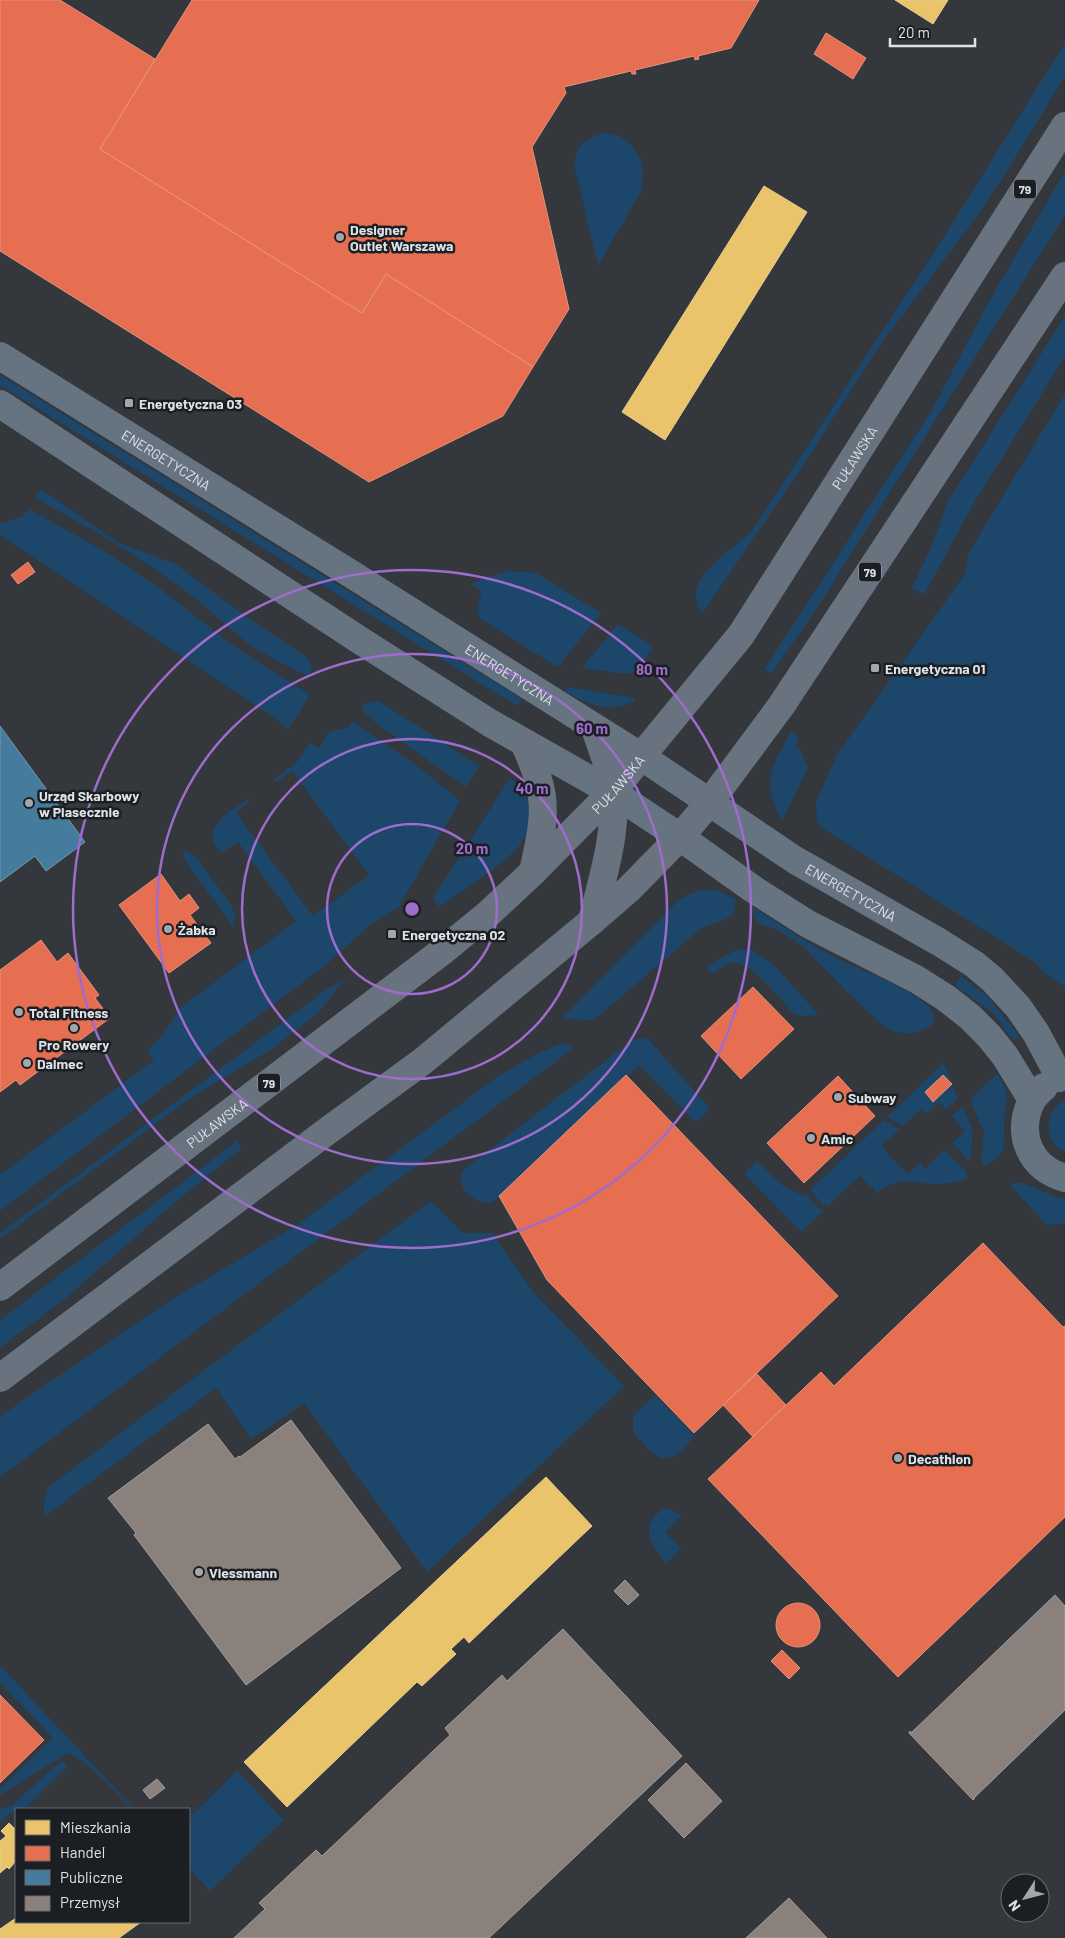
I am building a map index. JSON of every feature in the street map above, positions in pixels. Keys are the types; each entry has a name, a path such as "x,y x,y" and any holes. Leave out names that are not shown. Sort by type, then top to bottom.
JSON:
{"main road":[{"name":"PUŁAWSKA","path":"0,1287 444,950 488,914 533,872 612,792 741,635 1065,126"},
{"name":"79","path":"0,1378 423,1061 629,889 680,837 781,706 1065,276"},
{"path":"592,921 613,820 611,777 595,728"},
{"path":"524,743 540,785 542,804 541,835 533,872"}],"street":[{"name":"ENERGETYCZNA","path":"0,356 642,757 795,860 974,964 992,979 1018,1007 1036,1032 1063,1077"},
{"path":"0,404 361,641 524,743 612,792 753,889 808,924 908,975 946,998 970,1017 989,1036 1005,1056 1032,1100"},
{"path":"1063,1077 1044,1086 1032,1100 1025,1117 1025,1135 1030,1153 1041,1166 1055,1175 1065,1178"}],"shaded area":[{"path":"1065,43 1065,76 1015,158 981,211 880,345 802,467 702,614 698,606 696,591 704,574 752,531 947,232"},
{"path":"606,132 621,137 630,144 641,159 643,173 641,192 598,265 574,164 579,147 591,137"},
{"path":"1065,171 1065,215 817,608 772,673 764,670 932,410 987,305"},
{"path":"1065,316 1065,356 971,508 924,595 912,588 932,545 947,503"},
{"path":"0,375 522,699 517,706 0,385"},
{"path":"1065,394 1065,987 1047,975 1033,961 825,830 817,822 816,802 837,755 965,574 969,552"},
{"path":"43,490 118,543 174,563 244,615 309,659 312,670 308,676 252,646 188,593 128,551 35,498 37,493"},
{"path":"29,509 111,555 163,591 232,645 310,695 288,729 282,723 0,535 0,524 22,517"},
{"path":"507,571 536,573 601,613 560,665 554,665 479,616 478,609 482,591 471,584"},
{"path":"618,624 654,647 635,672 627,674 582,668"},
{"path":"568,687 635,698 634,702 624,706 598,706 564,691"},
{"path":"379,701 479,766 466,787 378,725 361,709 365,703"},
{"path":"353,721 424,771 460,801 398,908 371,924 327,964 0,1211 0,1175 154,1060 147,1051 165,1031 180,1008 296,921 238,842 222,853 214,844 214,829 223,817 248,799 250,801 236,813 313,916 369,875 292,771 276,782 274,779 297,762 310,743 319,748 330,731 348,728"},
{"path":"791,732 800,739 795,746 801,751 808,768 782,821 775,807 772,795 771,775 773,766"},
{"path":"510,778 526,795 530,820 526,836 511,855 439,907 433,898"},
{"path":"184,851 196,857 232,906 235,917 234,928 188,865 183,856"},
{"path":"717,890 736,899 733,916 700,929 594,1020 561,1019 680,899 697,891"},
{"path":"753,907 827,953 906,991 930,1008 935,1022 929,1027 912,1034 896,1032 886,1028 848,993 803,946 778,930 758,923 755,920"},
{"path":"736,950 751,950 772,963 819,1015 801,1016 793,1013 764,981 746,966 730,963 713,973 709,972 707,966"},
{"path":"961,976 988,997 1019,1036 1013,1040 994,1014 955,985"},
{"path":"345,980 317,1014 272,1049 192,1097 0,1239 0,1233 327,989"},
{"path":"647,1038 710,1109 696,1123 640,1065 492,1203 479,1201 467,1194 461,1183 463,1170 634,1039"},
{"path":"567,1044 574,1048 0,1477 0,1416 171,1300 297,1225 500,1075 537,1054 557,1045"},
{"path":"944,1063 958,1099 946,1109 939,1102 927,1114 921,1109 903,1126 887,1117"},
{"path":"997,1074 1007,1093 1004,1123 1005,1143 999,1156 984,1166 981,1159 984,1132 970,1100"},
{"path":"1065,1100 1065,1152 1052,1141 1048,1126 1053,1111"},
{"path":"963,1106 973,1131 970,1162 952,1143 965,1131 952,1116"},
{"path":"884,1120 900,1129 881,1146 907,1174 920,1163 925,1169 945,1150 966,1172 968,1179 941,1184 901,1181 877,1193 860,1176 828,1206 822,1204 810,1190"},
{"path":"237,1141 242,1148 179,1199 66,1298 0,1348 0,1320"},
{"path":"757,1161 783,1186 804,1196 806,1194 819,1208 824,1210 801,1232 744,1173"},
{"path":"1020,1182 1065,1199 1065,1223 1049,1225 1045,1223 1010,1185"},
{"path":"431,1201 463,1233 492,1233 534,1293 624,1386 427,1572 304,1403 251,1439 216,1388 44,1517 44,1502 47,1488"},
{"path":"655,1395 695,1436 680,1452 669,1458 657,1456 651,1452 633,1432 633,1416"},
{"path":"664,1508 682,1516 665,1532 681,1549 666,1563 655,1549 649,1535 651,1522"},
{"path":"0,1665 133,1808 130,1808 86,1764 68,1753 0,1795 0,1789 53,1738 0,1683"},
{"path":"64,1762 68,1765 25,1808 15,1808 15,1812 10,1813 0,1822 0,1809 11,1806 59,1763"},
{"path":"237,1771 284,1820 210,1891 190,1869 190,1817"}],"building: Mieszkania":[{"path":"895,0 948,0 933,24"},
{"path":"764,186 807,212 665,440 622,412"},
{"path":"546,1477 592,1526 469,1643 464,1637 451,1649 456,1654 422,1686 417,1682 287,1807 244,1762"},
{"path":"9,1823 15,1829 15,1862 9,1869 7,1867 0,1873 0,1841 6,1836 1,1831"},
{"path":"15,1919 15,1923 140,1923 119,1938 0,1938 0,1929"}],"building: Handel":[{"path":"0,0 60,0 155,59 100,149 362,313 386,274 533,367 503,416 369,482 0,251"},
{"path":"192,0 759,0 731,48 698,56 699,59 695,60 694,56 635,70 636,74 632,74 631,71 564,87 566,93 532,147 569,309 533,367 386,274 362,313 100,149"},
{"path":"826,33 866,58 853,79 814,54"},
{"path":"28,562 35,572 18,584 11,575"},
{"name":"Żabka","path":"161,874 180,901 189,894 199,908 190,915 211,943 169,973 119,905"},
{"path":"41,940 57,962 68,953 99,995 95,998 110,1018 20,1085 16,1080 0,1092 0,970"},
{"path":"753,987 794,1029 741,1079 701,1036"},
{"path":"626,1075 838,1296 694,1433 547,1280 499,1196"},
{"path":"943,1075 952,1084 933,1102 925,1092"},
{"path":"838,1076 875,1116 804,1183 767,1143"},
{"name":"Decathlon","path":"983,1243 1063,1327 1065,1326 1065,1517 898,1677 708,1479 821,1372 834,1386"},
{"path":"756,1373 786,1405 753,1437 723,1405"},
{"path":"802,1603 814,1609 819,1616 819,1634 814,1641 807,1646 794,1647 786,1644 779,1637 776,1621 779,1613 786,1606"},
{"path":"782,1650 800,1668 789,1679 771,1661"},
{"path":"0,1695 44,1740 0,1783"}],"building: Publiczne":[{"name":"Urząd Skarbowy w Piasecznie","path":"0,726 85,842 46,871 35,856 0,882"}],"building: Przemysł":[{"path":"291,1420 401,1568 246,1685 134,1535 136,1533 108,1498 208,1424 235,1459"},
{"path":"625,1580 639,1595 628,1605 614,1591"},
{"path":"1055,1595 1065,1606 1065,1710 973,1800 909,1733"},
{"path":"563,1629 682,1756 489,1938 234,1938 265,1909 259,1903 316,1850 322,1856 450,1735 445,1728 502,1675 507,1681"},
{"path":"686,1763 722,1801 684,1838 648,1800"},
{"path":"157,1779 165,1788 150,1799 143,1790"},
{"path":"789,1898 827,1938 746,1938"}],"place":[{"name":"Designer Outlet Warszawa","path":"340,237"},
{"name":"Energetyczna 03","path":"129,403"},
{"name":"Energetyczna 01","path":"875,668"},
{"name":"Urząd Skarbowy w Piasecznie","path":"29,803"},
{"name":"Żabka","path":"168,929"},
{"name":"Energetyczna 02","path":"392,934"},
{"name":"Total Fitness","path":"19,1012"},
{"name":"Pro Rowery","path":"74,1028"},
{"name":"Dalmec","path":"27,1063"},
{"name":"Subway","path":"838,1097"},
{"name":"Amic","path":"811,1138"},
{"name":"Decathlon","path":"898,1458"},
{"name":"Viessmann","path":"199,1572"}]}
